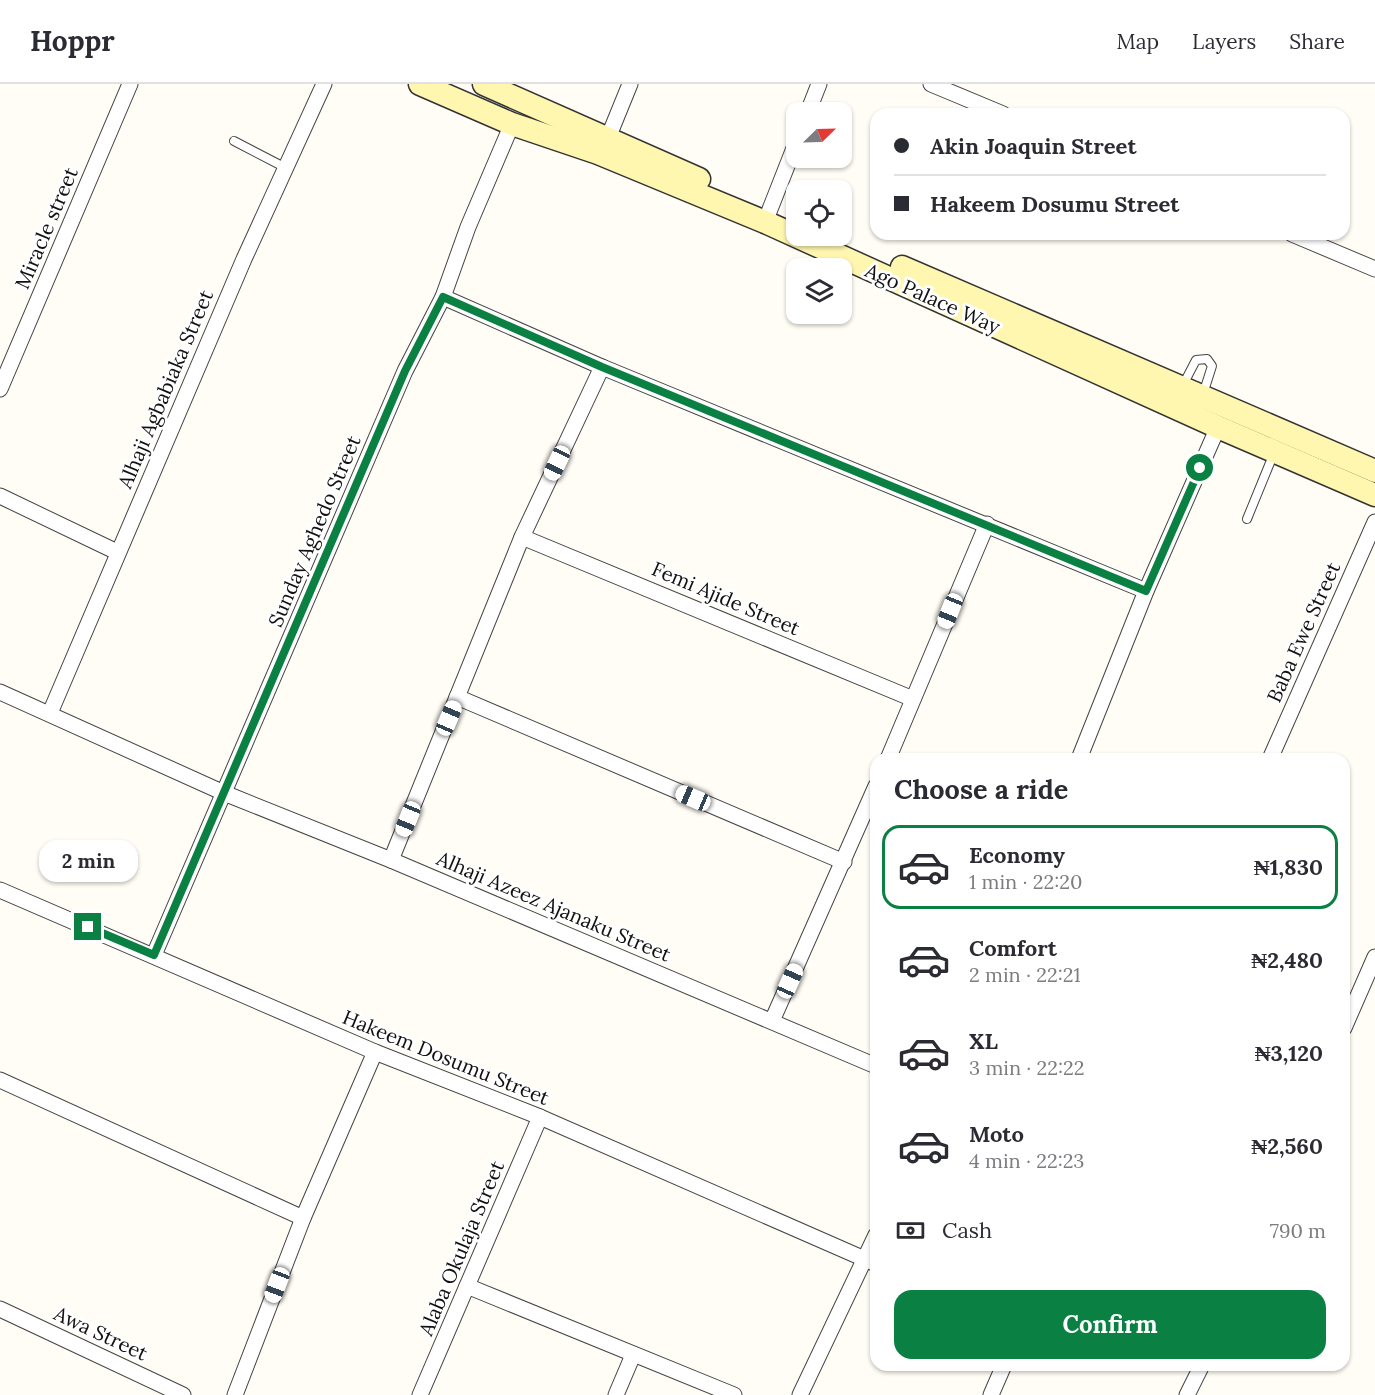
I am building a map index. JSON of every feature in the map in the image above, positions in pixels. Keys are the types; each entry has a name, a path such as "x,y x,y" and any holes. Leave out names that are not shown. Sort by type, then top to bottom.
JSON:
{"main road":[{"name":"Ago Palace Way","path":"420,84 512,124 598,153 768,217 786,220"},
{"name":"Ago Palace Way","path":"484,84 608,138 768,217 1218,427 1375,495"},
{"name":"Ago Palace Way","path":"851,246 1375,471"}],"street":[{"name":"Miracle street","path":"0,389 130,84"},
{"name":"Alhaji Agbabiaka Street","path":"50,713 117,552 324,84"},
{"path":"608,138 630,84"},
{"path":"812,102 819,84"},
{"path":"931,84 989,108"},
{"name":"Sunday Aghedo Street","path":"154,955 405,371 443,297 468,227 512,124"},
{"path":"768,217 787,168"},
{"path":"1306,240 1375,269"},
{"path":"443,297 602,367 1146,591"},
{"path":"391,860 522,537 602,367"},
{"path":"1081,753 1146,591 1218,427"},
{"path":"0,496 117,552"},
{"name":"Baba Ewe Street","path":"1273,753 1375,522"},
{"path":"891,753 987,524"},
{"name":"Femi Ajide Street","path":"522,537 914,699"},
{"name":"Alhaji Azeez Ajanaku Street","path":"0,692 224,793 391,860 870,1063"},
{"path":"457,697 844,862"},
{"path":"772,1021 870,800"},
{"name":"Hakeem Dosumu Street","path":"0,890 375,1052 540,1118 870,1262"},
{"path":"1350,1002 1373,966"},
{"path":"235,1395 303,1218 375,1052"},
{"path":"0,1080 303,1218"},
{"name":"Alaba Okulaja Street","path":"420,1395 540,1118"},
{"path":"800,1395 870,1262"},
{"path":"467,1286 734,1395"},
{"name":"Awa Street","path":"0,1309 183,1395"},
{"path":"616,1395 633,1355"},
{"path":"991,1395 1001,1371"},
{"path":"1187,1395 1199,1371"}],"lane":[{"path":"234,141 286,168"},
{"path":"1247,519 1275,452"}],"route":[{"path":"88,927 154,955 405,371 443,297 602,367 1146,591 1200,468"}]}
